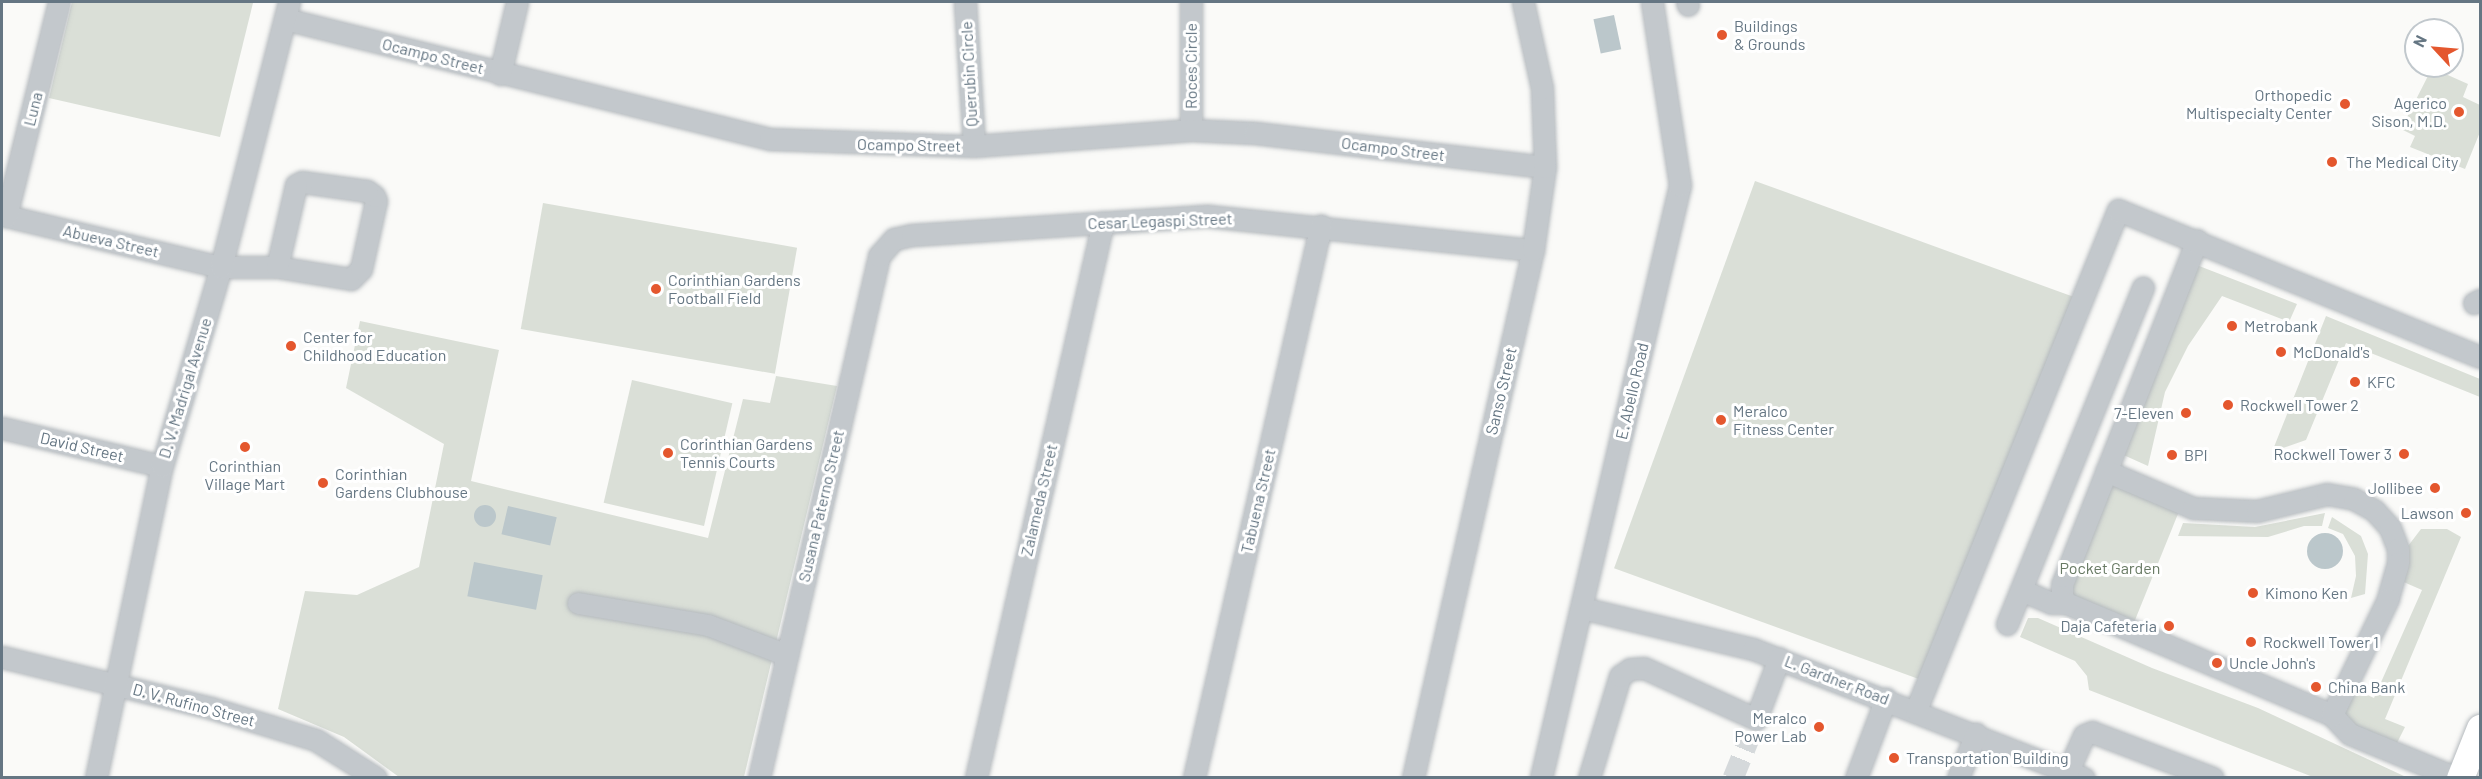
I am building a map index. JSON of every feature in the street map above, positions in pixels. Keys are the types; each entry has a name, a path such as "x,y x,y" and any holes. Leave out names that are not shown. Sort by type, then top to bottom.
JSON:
{"main road":[{"path":"2459,777 2481,728"}],"street":[{"name":"Luna","path":"4,216 59,2"},
{"path":"500,74 517,2"},
{"name":"Querubin Circle","path":"965,2 974,146"},
{"name":"Roces Circle","path":"1191,2 1191,130"},
{"name":"Sanso Street","path":"1413,777 1533,250 1545,167 1542,88 1523,2"},
{"name":"E. Abello Road","path":"1541,777 1582,608 1679,178 1652,2"},
{"name":"Ocampo Street","path":"287,10 500,74 770,139 847,144 974,146 1191,130 1256,133 1545,167"},
{"name":"D. V. Madrigal Avenue","path":"96,777 162,466 221,267 287,10"},
{"name":"Abueva Street","path":"4,216 221,267 277,267 351,279 357,276 374,211 374,196 368,191 302,182 296,185 277,267"},
{"path":"1916,711 2118,210 2197,240 2481,357"},
{"name":"Cesar Legaspi Street","path":"894,239 912,235 1208,216 1321,225 1533,250"},
{"name":"Zalameda Street","path":"976,777 1103,222"},
{"name":"Tabuena Street","path":"1194,777 1321,225"},
{"name":"Susana Paterno Street","path":"759,777 879,256 894,239"},
{"path":"2066,603 2062,596 2062,584 2197,240"},
{"path":"2007,624 2143,287"},
{"name":"David Street","path":"2,428 162,466"},
{"path":"2106,471 2193,508 2257,511 2327,494 2354,499 2374,510 2390,528 2398,549 2396,573 2388,599 2332,715"},
{"path":"2021,590 2051,603 2066,603 2332,715 2350,734 2424,771 2459,777"},
{"path":"578,603 708,625 787,655"},
{"name":"L. Gardner Road","path":"1582,608 1779,658 2076,774"},
{"name":"D. V. Rufino Street","path":"2,657 117,685 316,740 376,777"},
{"path":"1589,777 1620,676 1630,669 1644,668 1753,728 1779,658"},
{"path":"1856,777 1886,698"},
{"path":"2076,774 2084,735 2092,732 2213,777"},
{"path":"1959,777 1976,734"}],"green space":[{"path":"72,2 253,3 220,137 49,98"},
{"path":"2427,78 2454,78 2468,84 2463,97 2480,105 2480,132 2465,169 2410,147 2415,136 2401,129"},
{"path":"1755,181 2073,297 1932,684 1614,568"},
{"name":"Corinthian Gardens Football Field","path":"543,203 797,248 775,374 521,329"},
{"path":"2194,264 2297,304 2289,322 2222,296 2188,346 2165,392 2148,466 2119,453"},
{"path":"2326,316 2480,379 2480,397 2346,343 2306,440 2272,452"},
{"path":"360,321 499,350 471,481 708,538 743,399 770,403 776,376 837,386 744,777 399,777 344,737 278,709 305,591 357,595 419,567 444,444 346,388"},
{"name":"Corinthian Gardens Tennis Courts","path":"632,380 732,403 704,526 604,503"},
{"name":"Pocket Garden","path":"2106,471 2182,504 2131,630 2066,603"},
{"path":"2325,513 2322,526 2304,526 2268,537 2178,536 2183,523 2255,527"},
{"path":"2332,517 2361,536 2368,554 2365,594 2351,598 2356,576 2355,556 2343,534 2328,528"},
{"path":"2421,529 2447,529 2461,537 2385,719 2405,727 2396,745 2355,728 2339,713 2350,687 2374,698 2422,590 2399,580 2405,550"},
{"path":"2028,618 2038,618 2152,668 2258,708 2406,777 2313,777 2089,690 2087,676 2075,661 2020,637"}],"shaded area":[{"path":"1614,15 1621,49 1601,54 1593,19"},
{"path":"485,505 493,508 496,516 493,524 485,527 477,524 474,516 477,508"},
{"path":"508,506 557,517 550,546 501,534"},
{"path":"2325,533 2338,538 2343,551 2338,564 2325,569 2312,564 2307,551 2312,538"},
{"path":"474,562 543,575 536,610 467,596"}],"tunnel":[{"path":"1733,778 1750,736"}],"place":[{"name":"Buildings & Grounds","path":"1722,35"},
{"name":"Orthopedic Multispecialty Center","path":"2345,104"},
{"name":"Agerico Sison, M.D.","path":"2459,112"},
{"name":"The Medical City","path":"2332,162"},
{"name":"Corinthian Gardens Football Field","path":"656,289"},
{"name":"Metrobank","path":"2232,326"},
{"name":"Center for Childhood Education","path":"291,346"},
{"name":"McDonald's","path":"2281,352"},
{"name":"KFC","path":"2355,382"},
{"name":"Rockwell Tower 2","path":"2228,405"},
{"name":"7-Eleven","path":"2186,413"},
{"name":"Meralco Fitness Center","path":"1721,420"},
{"name":"Corinthian Village Mart","path":"245,447"},
{"name":"Corinthian Gardens Tennis Courts","path":"668,453"},
{"name":"Rockwell Tower 3","path":"2404,454"},
{"name":"BPI","path":"2172,455"},
{"name":"Corinthian Gardens Clubhouse","path":"323,483"},
{"name":"Jollibee","path":"2435,488"},
{"name":"Lawson","path":"2466,513"},
{"name":"Kimono Ken","path":"2253,593"},
{"name":"Daja Cafeteria","path":"2169,626"},
{"name":"Rockwell Tower 1","path":"2251,642"},
{"name":"Uncle John's","path":"2217,663"},
{"name":"China Bank","path":"2316,687"},
{"name":"Meralco Power Lab","path":"1819,727"},
{"name":"Transportation Building","path":"1894,758"}]}
